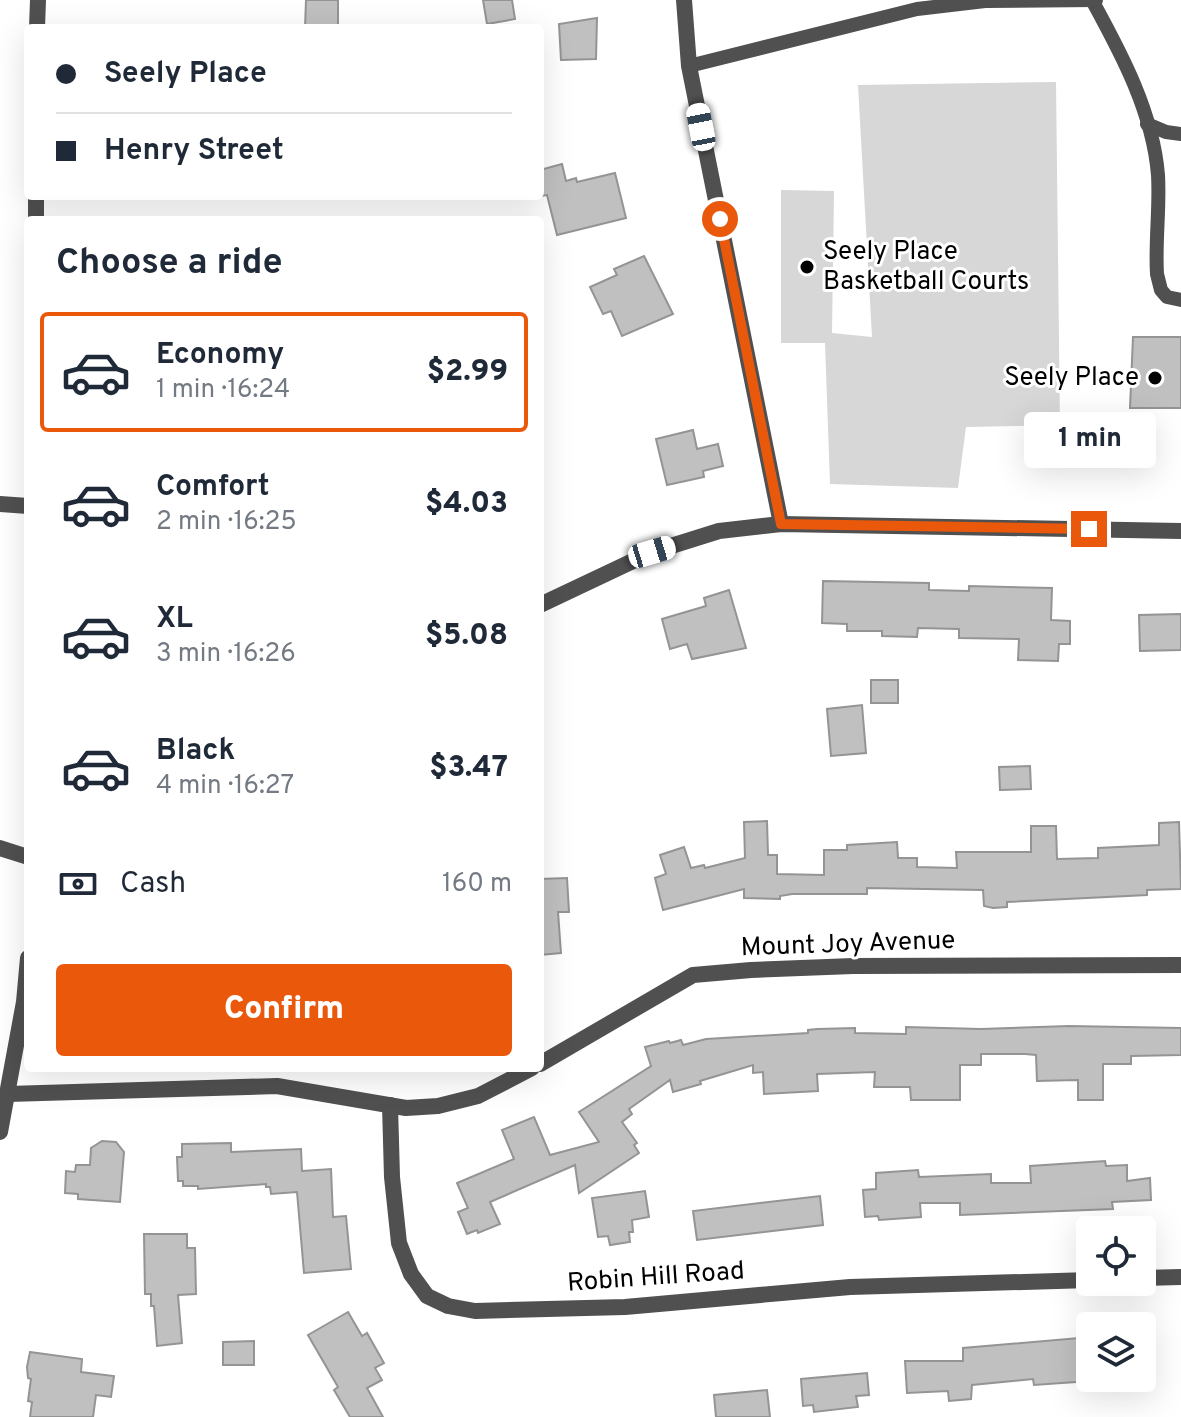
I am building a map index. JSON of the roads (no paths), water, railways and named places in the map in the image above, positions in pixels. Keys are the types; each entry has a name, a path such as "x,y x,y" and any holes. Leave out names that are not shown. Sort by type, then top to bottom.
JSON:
{"street":[{"path":"37,24 38,0"},
{"path":"684,0 689,66 781,524"},
{"path":"0,504 24,506"},
{"path":"544,603 652,552 719,531 781,524 1181,531"},
{"path":"0,848 24,856"},
{"name":"Mount Joy Avenue","path":"544,1062 693,975 853,966 1181,965"},
{"path":"0,1132 24,1002"},
{"path":"8,1094 277,1086 406,1108 438,1106 478,1096 524,1072"},
{"name":"Robin Hill Road","path":"390,1105 392,1177 399,1243 411,1274 427,1296 448,1306 475,1311 625,1307 850,1287 1076,1280"},
{"path":"1156,1278 1181,1277"}],"lane":[{"path":"689,66 917,9 985,1 1095,1 1123,58 1155,150 1158,177 1157,274 1161,290 1167,297 1181,300"},
{"path":"1147,124 1181,134"}],"place":[{"name":"Seely Place Basketball Courts","path":"807,267"},
{"name":"Seely Place","path":"1155,378"}]}
